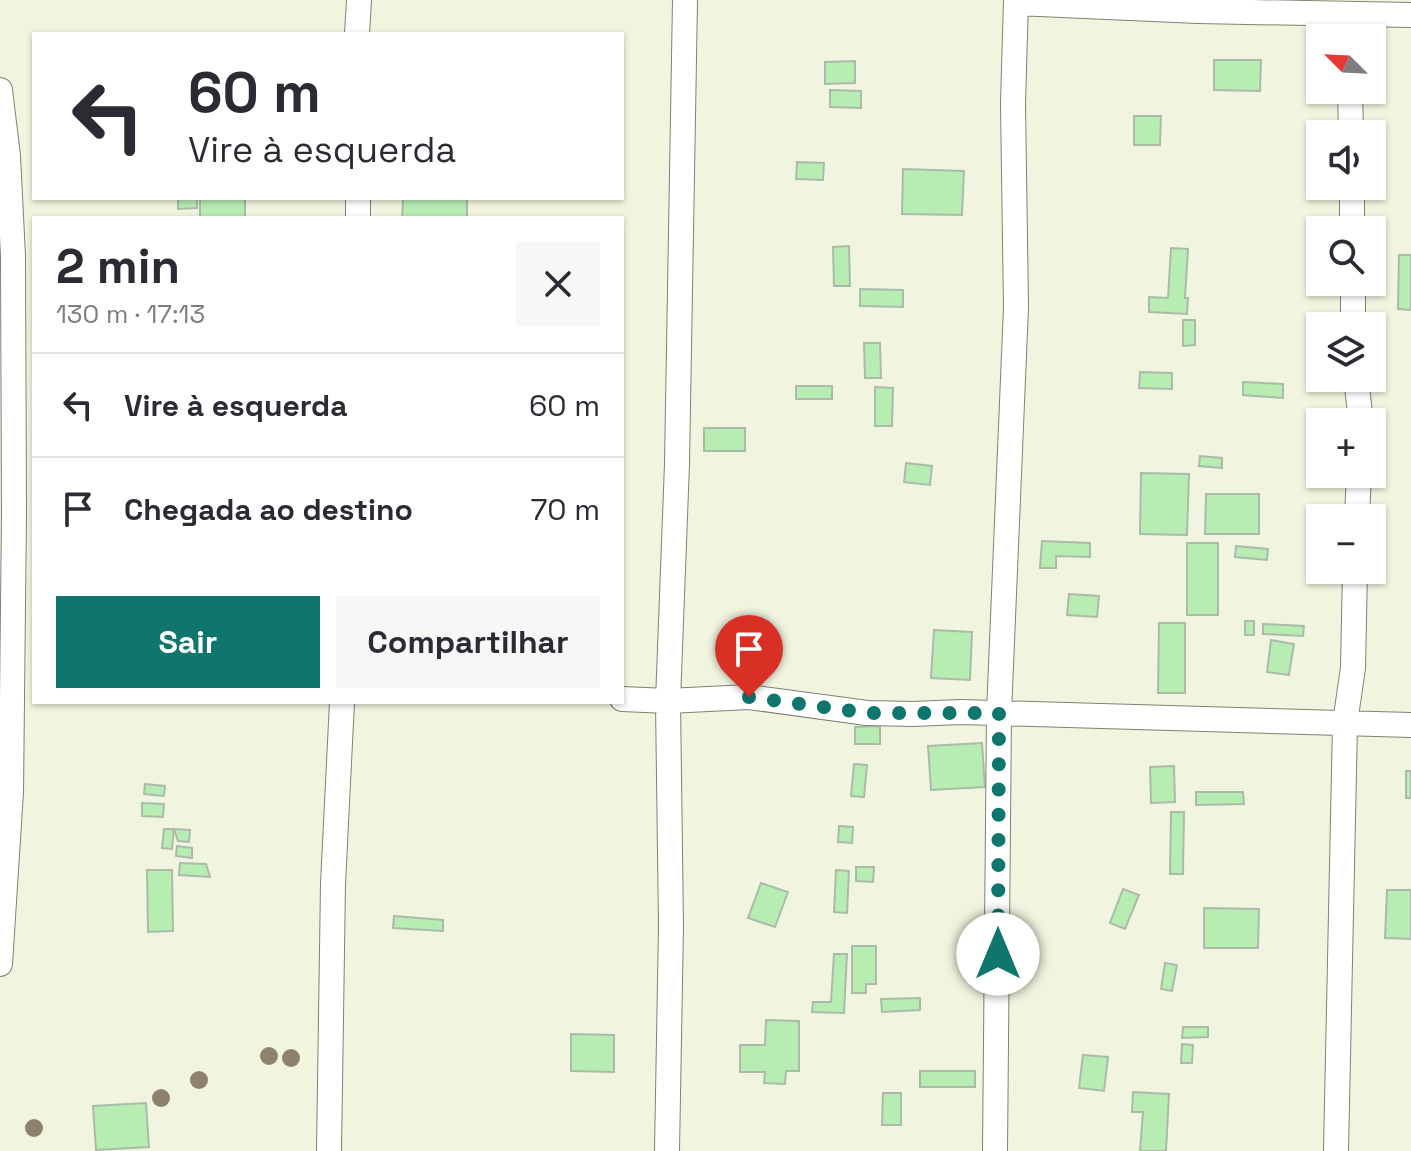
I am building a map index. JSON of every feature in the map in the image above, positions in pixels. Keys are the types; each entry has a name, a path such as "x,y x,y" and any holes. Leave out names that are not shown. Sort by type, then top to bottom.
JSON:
{"street":[{"path":"357,32 359,0"},
{"path":"667,1151 671,926 668,701 677,464 685,0"},
{"path":"995,1151 999,713 1016,307 1013,104 1016,2 1310,24"},
{"path":"1365,24 1411,15"},
{"path":"0,90 8,156 13,256 15,687 0,964"},
{"path":"1336,1151 1345,723 1353,668 1355,584"},
{"path":"624,699 668,701 749,697 867,713 999,713 1411,725"},
{"path":"329,1151 333,884 342,704"}],"building":[{"path":"1214,60 1261,60 1260,91 1214,90"},
{"path":"855,61 855,83 825,84 825,62"},
{"path":"830,90 861,91 861,108 830,107"},
{"path":"1134,116 1161,116 1160,145 1134,145"},
{"path":"797,162 824,163 823,180 796,179"},
{"path":"903,169 964,171 962,215 902,214"},
{"path":"178,200 197,200 197,208 178,209"},
{"path":"200,200 245,200 245,216 200,216"},
{"path":"403,200 467,200 467,216 402,216"},
{"path":"849,246 850,286 834,286 833,247"},
{"path":"1171,248 1188,249 1187,314 1149,312 1149,297 1168,298"},
{"path":"1399,255 1411,255 1411,310 1398,309"},
{"path":"860,289 903,290 903,307 860,306"},
{"path":"1183,320 1195,320 1195,345 1183,346"},
{"path":"864,343 880,343 881,378 865,378"},
{"path":"1140,372 1172,373 1172,389 1139,388"},
{"path":"1243,382 1283,384 1283,398 1243,395"},
{"path":"796,386 832,386 832,399 796,399"},
{"path":"875,387 893,388 892,426 875,426"},
{"path":"704,428 745,428 745,451 704,451"},
{"path":"1200,456 1222,458 1222,468 1199,466"},
{"path":"906,463 932,466 930,485 904,482"},
{"path":"1141,473 1189,474 1187,535 1140,534"},
{"path":"1206,494 1259,494 1259,534 1205,534"},
{"path":"1042,541 1090,543 1090,557 1056,556 1056,568 1040,568"},
{"path":"1187,543 1218,543 1218,615 1187,615"},
{"path":"1236,546 1268,549 1267,560 1235,557"},
{"path":"1069,594 1099,596 1097,617 1067,615"},
{"path":"1245,621 1254,621 1254,635 1245,635"},
{"path":"1159,623 1185,623 1185,693 1158,693"},
{"path":"1263,624 1304,626 1303,636 1263,634"},
{"path":"934,630 972,632 970,680 931,678"},
{"path":"1271,640 1294,644 1289,675 1267,672"},
{"path":"880,726 880,744 855,744 855,727"},
{"path":"982,743 985,787 931,790 928,746"},
{"path":"854,764 867,765 864,797 851,796"},
{"path":"1174,766 1175,802 1151,803 1150,767"},
{"path":"1406,771 1411,771 1411,798 1406,798"},
{"path":"145,784 165,786 164,796 144,794"},
{"path":"1196,792 1243,792 1244,804 1196,805"},
{"path":"142,803 164,804 163,817 142,816"},
{"path":"1171,812 1184,812 1183,874 1170,874"},
{"path":"839,826 853,827 852,843 838,842"},
{"path":"164,829 174,829 172,849 162,848"},
{"path":"174,829 190,830 189,842 178,841"},
{"path":"177,846 192,848 192,858 176,856"},
{"path":"180,863 206,864 210,877 179,875"},
{"path":"856,867 874,867 873,882 856,881"},
{"path":"147,870 172,870 173,931 148,932"},
{"path":"836,870 849,871 847,913 834,912"},
{"path":"761,883 788,892 775,927 748,918"},
{"path":"1123,889 1139,895 1125,929 1110,923"},
{"path":"1387,890 1411,890 1411,939 1385,938"},
{"path":"1204,908 1259,909 1258,948 1204,948"},
{"path":"394,916 443,920 443,931 393,928"},
{"path":"852,946 876,946 876,984 866,984 866,993 852,993"},
{"path":"834,954 847,954 844,1013 812,1012 813,1002 831,1002"},
{"path":"1165,963 1177,965 1172,991 1161,989"},
{"path":"920,998 920,1010 882,1012 881,999"},
{"path":"766,1020 799,1021 799,1071 786,1071 785,1084 764,1083 765,1072 740,1072 740,1045 765,1045"},
{"path":"1183,1027 1208,1027 1208,1037 1182,1038"},
{"path":"571,1034 614,1035 614,1072 571,1071"},
{"path":"1182,1044 1193,1045 1192,1063 1181,1063"},
{"path":"1083,1055 1108,1057 1104,1091 1079,1088"},
{"path":"920,1071 975,1071 975,1087 920,1087"},
{"path":"1133,1092 1169,1094 1166,1151 1140,1151 1143,1112 1132,1112"},
{"path":"883,1093 901,1093 901,1125 882,1125"},
{"path":"146,1103 149,1147 96,1150 93,1106"}],"route":[{"path":"749,697 867,713 999,713 998,954"}]}
